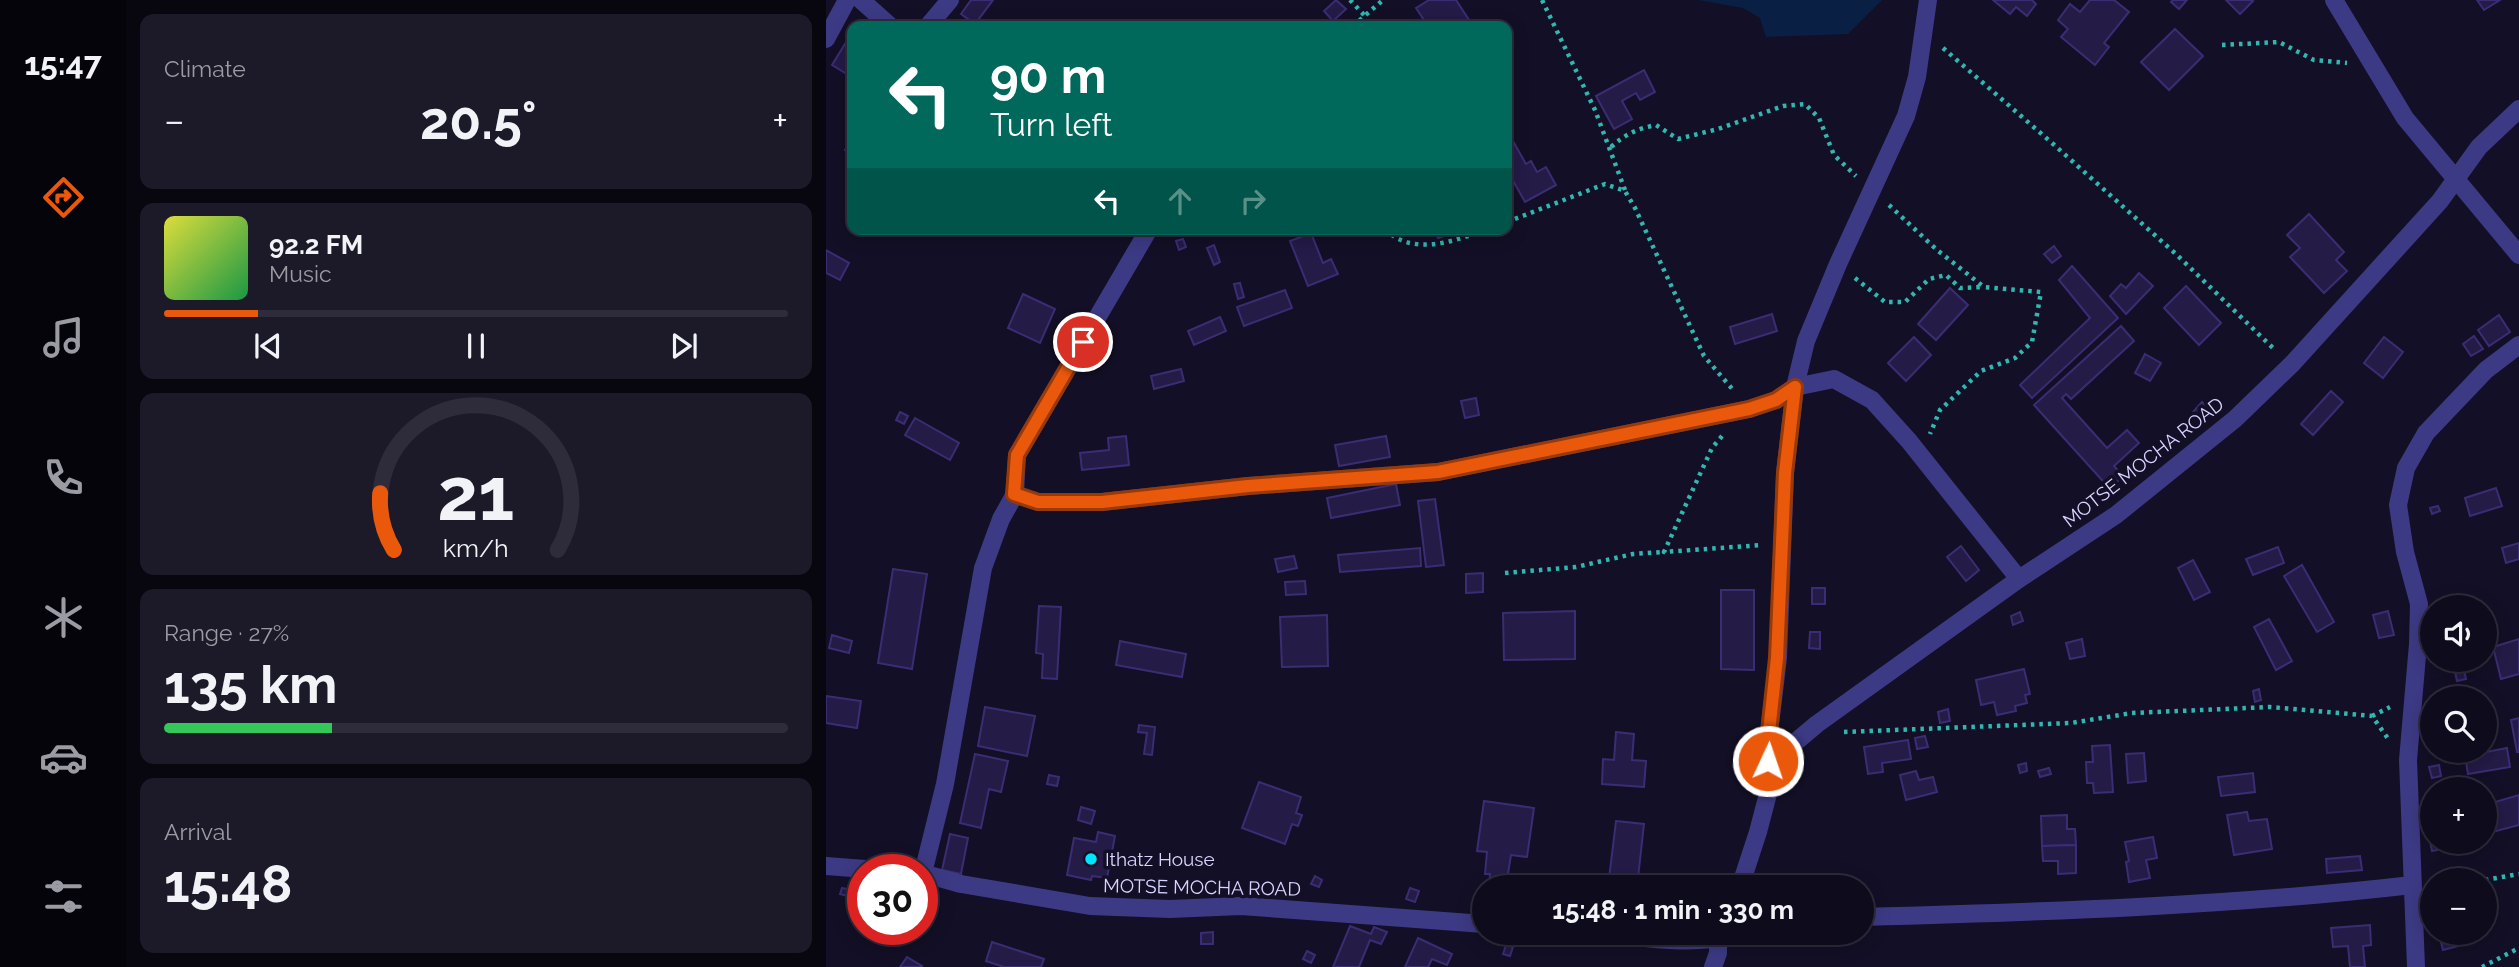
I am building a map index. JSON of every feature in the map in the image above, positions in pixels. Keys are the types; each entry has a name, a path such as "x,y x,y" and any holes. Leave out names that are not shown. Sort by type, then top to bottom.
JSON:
{"street":[{"path":"826,39 847,0"},
{"path":"861,0 884,21"},
{"path":"932,21 950,0"},
{"path":"1775,767 1768,761 1768,741 1777,658 1785,473 1795,387 1806,341 1871,190 1906,117 1917,77 1928,0"},
{"path":"2334,0 2405,118 2519,255"},
{"name":"MOTSE MOCHA ROAD","path":"1744,875 1759,832 1775,767 1792,744 2019,579 2116,515 2235,419 2292,364 2440,201 2479,147 2519,109"},
{"path":"928,854 945,784 983,568 1001,519 1014,494 1017,455 1145,235"},
{"path":"2416,967 2408,760 2419,604 2405,552 2399,505 2406,468 2426,433 2486,370 2519,345"},
{"path":"1014,494 1038,502 1102,502 1248,486 1438,472 1749,409 1776,400 1795,387 1834,379 1872,400 1922,456 2019,579"},
{"path":"826,866 847,868"},
{"name":"MOTSE MOCHA ROAD","path":"938,877 961,884 1090,906 1170,909 1241,906 1472,923"},
{"path":"1874,917 2080,910 2412,885"},
{"path":"1713,967 1719,945"}],"path":[{"path":"1350,0 1365,16"},
{"path":"1359,21 1383,0"},
{"path":"1542,0 1595,110 1611,147 1625,191 1704,356 1749,409 1712,448 1664,552"},
{"path":"1924,31 2063,152 2292,364"},
{"path":"2222,45 2278,42 2314,60 2375,66"},
{"path":"1611,147 1625,134 1637,129 1656,125 1678,139 1718,129 1783,106 1805,104 1819,118 1834,155 1937,250 1984,287"},
{"path":"1512,220 1605,184 1625,191"},
{"path":"1394,235 1405,243 1426,244 1457,241 1472,235"},
{"path":"1838,264 1885,302 1905,302 1929,279 1947,275 1960,288 1984,287 2041,292 2032,342 2015,358 1981,371 1940,410 1922,456"},
{"path":"1504,573 1576,567 1633,554 1781,544"},
{"path":"1817,724 1826,731 1854,733 2071,723 2132,713 2270,707 2372,716 2401,757 2408,760"},
{"path":"2497,878 2519,874"},
{"path":"2482,967 2519,948"}],"water":[{"path":"1698,0 1882,0 1848,34 1766,37 1760,18 1743,8"}],"building":[{"path":"971,0 993,0 977,21 971,21 961,14"},
{"path":"1336,0 1346,9 1333,21 1324,11"},
{"path":"1429,0 1456,0 1470,21 1425,21 1416,8"},
{"path":"1993,0 2032,0 2036,4 2027,16 2016,7 2010,14"},
{"path":"2090,0 2114,0 2129,12 2104,43 2109,47 2095,65 2061,37 2068,29 2058,20 2070,4 2080,12"},
{"path":"2187,0 2179,9 2171,2"},
{"path":"2226,0 2251,0 2253,1 2240,14"},
{"path":"2477,0 2500,0 2484,10"},
{"path":"2175,29 2203,56 2169,90 2141,62"},
{"path":"847,41 847,70 845,73 832,65"},
{"path":"1644,70 1655,92 1640,100 1636,93 1622,101 1632,119 1614,129 1596,96"},
{"path":"1512,142 1526,164 1531,161 1537,172 1546,167 1556,185 1525,202 1512,179"},
{"path":"2309,214 2344,252 2336,260 2347,271 2324,293 2290,257 2300,248 2287,235"},
{"path":"1312,235 1323,263 1331,259 1338,274 1308,286 1290,241"},
{"path":"1183,239 1186,247 1179,250 1176,241"},
{"path":"1214,245 1220,262 1214,265 1207,248"},
{"path":"2054,246 2061,256 2052,263 2044,254"},
{"path":"826,250 849,263 840,280 826,273"},
{"path":"2072,266 2118,318 2032,398 2020,385 2090,318 2059,280"},
{"path":"2139,273 2153,286 2126,314 2110,296 2121,284 2126,288"},
{"path":"1240,283 1244,297 1238,299 1234,284"},
{"path":"2186,286 2221,323 2199,345 2164,308"},
{"path":"1950,288 1968,305 1936,340 1918,324"},
{"path":"1285,290 1292,308 1244,326 1237,307"},
{"path":"1023,294 1055,309 1040,343 1008,328"},
{"path":"1772,314 1777,331 1735,344 1730,327"},
{"path":"2499,315 2510,332 2489,346 2478,330"},
{"path":"1220,317 1226,331 1194,345 1188,331"},
{"path":"2121,326 2134,341 2071,399 2066,394 2062,398 2107,448 2127,430 2139,443 2114,466 2123,476 2110,489 2034,405"},
{"path":"2474,336 2483,349 2471,356 2463,344"},
{"path":"1914,337 1931,355 1906,381 1888,363"},
{"path":"2384,337 2403,352 2383,378 2364,363"},
{"path":"2145,354 2161,363 2150,381 2135,373"},
{"path":"1181,369 1184,381 1154,389 1151,376"},
{"path":"2331,391 2343,402 2313,435 2301,424"},
{"path":"1476,398 1479,415 1465,418 1461,401"},
{"path":"2202,402 2210,411 2201,420 2193,412"},
{"path":"900,412 908,416 904,424 896,420"},
{"path":"915,418 959,443 950,460 905,435"},
{"path":"1126,436 1129,465 1082,470 1080,453 1109,450 1108,438"},
{"path":"1386,436 1390,457 1339,466 1335,445"},
{"path":"1396,484 1400,505 1331,518 1327,498"},
{"path":"2496,488 2502,506 2470,516 2465,498"},
{"path":"1435,499 1444,565 1426,567 1418,501"},
{"path":"2438,506 2440,511 2432,514 2430,508"},
{"path":"2519,543 2519,559 2506,563 2502,548"},
{"path":"1961,546 1979,570 1966,581 1947,557"},
{"path":"2278,547 2284,563 2253,575 2246,559"},
{"path":"1420,548 1421,566 1340,572 1338,555"},
{"path":"1294,556 1297,568 1278,572 1275,559"},
{"path":"2193,560 2210,592 2194,600 2178,568"},
{"path":"2302,565 2334,622 2317,632 2284,576"},
{"path":"893,569 927,574 912,669 878,663"},
{"path":"1483,573 1483,592 1466,593 1466,574"},
{"path":"1305,581 1306,594 1286,595 1285,582"},
{"path":"1812,588 1825,588 1825,604 1812,604"},
{"path":"1721,590 1754,590 1754,670 1721,669"},
{"path":"1039,606 1061,607 1057,679 1042,678 1043,654 1036,653"},
{"path":"1575,611 1575,659 1504,660 1503,613"},
{"path":"2388,611 2394,635 2379,638 2373,615"},
{"path":"2020,612 2023,621 2013,625 2011,616"},
{"path":"1327,615 1328,666 1282,667 1280,617"},
{"path":"2269,619 2292,661 2276,670 2254,627"},
{"path":"1810,632 1820,632 1820,649 1809,648"},
{"path":"832,635 852,641 849,653 829,648"},
{"path":"2082,639 2085,656 2070,659 2066,643"},
{"path":"2519,639 2519,674 2501,679 2497,646"},
{"path":"1120,641 1186,654 1182,677 1116,665"},
{"path":"2024,669 2030,694 2025,695 2027,703 2015,706 2016,711 1997,715 1994,702 1981,705 1976,680"},
{"path":"2455,672 2464,672 2466,679 2457,681"},
{"path":"2259,689 2261,700 2255,702 2253,691"},
{"path":"826,696 861,701 857,728 826,723"},
{"path":"985,707 1035,716 1027,756 978,746"},
{"path":"1948,709 1950,721 1940,723 1938,712"},
{"path":"2519,718 2519,752 2517,752 2511,720"},
{"path":"1139,725 1155,727 1152,755 1144,754 1147,733 1138,732"},
{"path":"1616,732 1634,734 1632,760 1646,761 1644,787 1602,784 1603,759 1614,760"},
{"path":"1925,736 1928,747 1917,749 1915,738"},
{"path":"1908,740 1911,759 1882,763 1883,772 1868,774 1864,747"},
{"path":"2110,745 2113,792 2094,793 2093,783 2087,783 2086,762 2093,762 2092,746"},
{"path":"2507,748 2510,767 2468,774 2466,763 2497,763 2497,750"},
{"path":"2144,753 2146,781 2128,783 2126,754"},
{"path":"975,754 1008,761 1001,792 989,789 981,828 960,823"},
{"path":"2026,763 2027,771 2020,773 2018,765"},
{"path":"2439,765 2441,776 2432,777 2429,767"},
{"path":"2049,768 2051,774 2040,777 2038,771"},
{"path":"1916,771 1919,780 1933,777 1937,792 1906,800 1900,775"},
{"path":"2253,773 2255,792 2221,796 2218,777"},
{"path":"1049,775 1059,777 1057,786 1047,784"},
{"path":"1259,782 1301,797 1296,813 1302,815 1298,826 1292,824 1285,844 1242,828"},
{"path":"2519,795 2519,825 2497,831 2497,801"},
{"path":"1484,801 1534,808 1527,857 1511,855 1508,875 1485,874 1487,852 1477,851"},
{"path":"1081,807 1095,811 1091,824 1078,820"},
{"path":"2247,812 2249,821 2267,819 2272,849 2234,855 2227,815"},
{"path":"2067,815 2067,829 2075,829 2076,845 2042,846 2041,816"},
{"path":"1616,821 1644,824 1638,875 1609,875"},
{"name":"Ithatz House","path":"1098,832 1115,836 1107,878 1092,876 1091,880 1067,875 1074,838 1096,842"},
{"path":"950,834 968,838 961,874 942,870"},
{"path":"2153,837 2157,858 2146,860 2150,878 2129,882 2125,842"},
{"path":"2076,845 2076,873 2058,874 2058,861 2043,861 2042,846"},
{"path":"2360,856 2362,870 2327,873 2326,859"},
{"path":"1315,876 1322,880 1319,887 1311,884"},
{"path":"842,888 847,889 847,896 840,894"},
{"path":"1410,888 1419,891 1415,902 1406,899"},
{"path":"2370,925 2371,945 2363,946 2365,967 2350,967 2348,946 2333,947 2331,928"},
{"path":"1350,926 1371,934 1374,927 1387,932 1381,944 1370,940 1359,967 1333,967"},
{"path":"1213,932 1213,944 1201,944 1201,933"},
{"path":"1418,938 1452,954 1447,965 1432,959 1428,967 1405,967"},
{"path":"992,942 1044,959 1041,967 1004,967 986,961"},
{"path":"1506,945 1513,947 1510,956 1503,954"},
{"path":"2442,945 2458,946 2443,950"},
{"path":"1307,951 1315,955 1311,963 1303,959"},
{"path":"907,957 922,966 900,967"}],"place":[{"name":"Ithatz House","path":"1091,859"}],"route":[{"path":"1083,342 1017,455 1014,494 1038,502 1102,502 1248,486 1438,472 1749,409 1776,400 1795,387 1785,473 1777,658 1768,761"}]}
